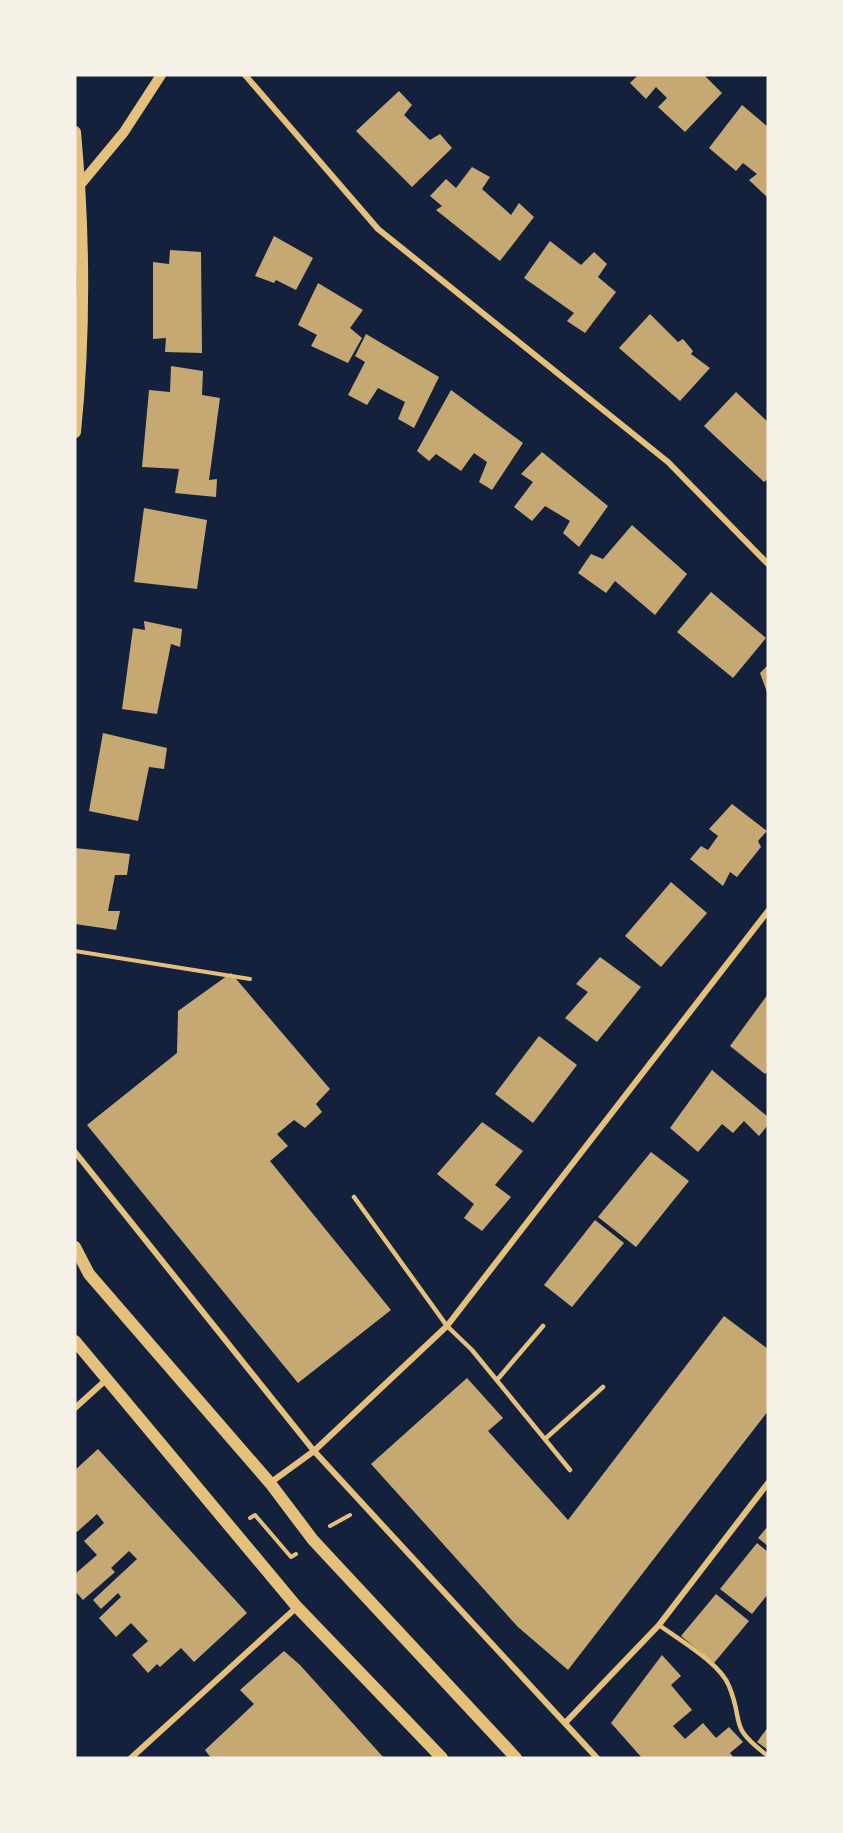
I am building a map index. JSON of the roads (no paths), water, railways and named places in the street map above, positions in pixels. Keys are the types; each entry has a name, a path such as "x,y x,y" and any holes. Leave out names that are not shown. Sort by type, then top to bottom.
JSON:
{"main road":[{"path":"75,132 80,186 75,432"},
{"path":"75,1247 89,1274 270,1483 314,1540 516,1758"},
{"path":"75,1341 297,1607 442,1758"}],"street":[{"path":"80,186 124,132 161,75"},
{"path":"245,75 378,229 668,462 768,564"},
{"path":"270,1483 314,1451 447,1326 768,912"},
{"path":"75,1152 314,1451 597,1758"},
{"path":"75,1408 107,1379"},
{"path":"566,1722 659,1625 768,1484"},
{"path":"131,1758 297,1607"}],"lane":[{"path":"354,1197 447,1326 472,1350 570,1470"},
{"path":"497,1380 543,1326"},
{"path":"545,1439 603,1387"},
{"path":"659,1625 718,1669 729,1685 738,1729 768,1756"}]}
